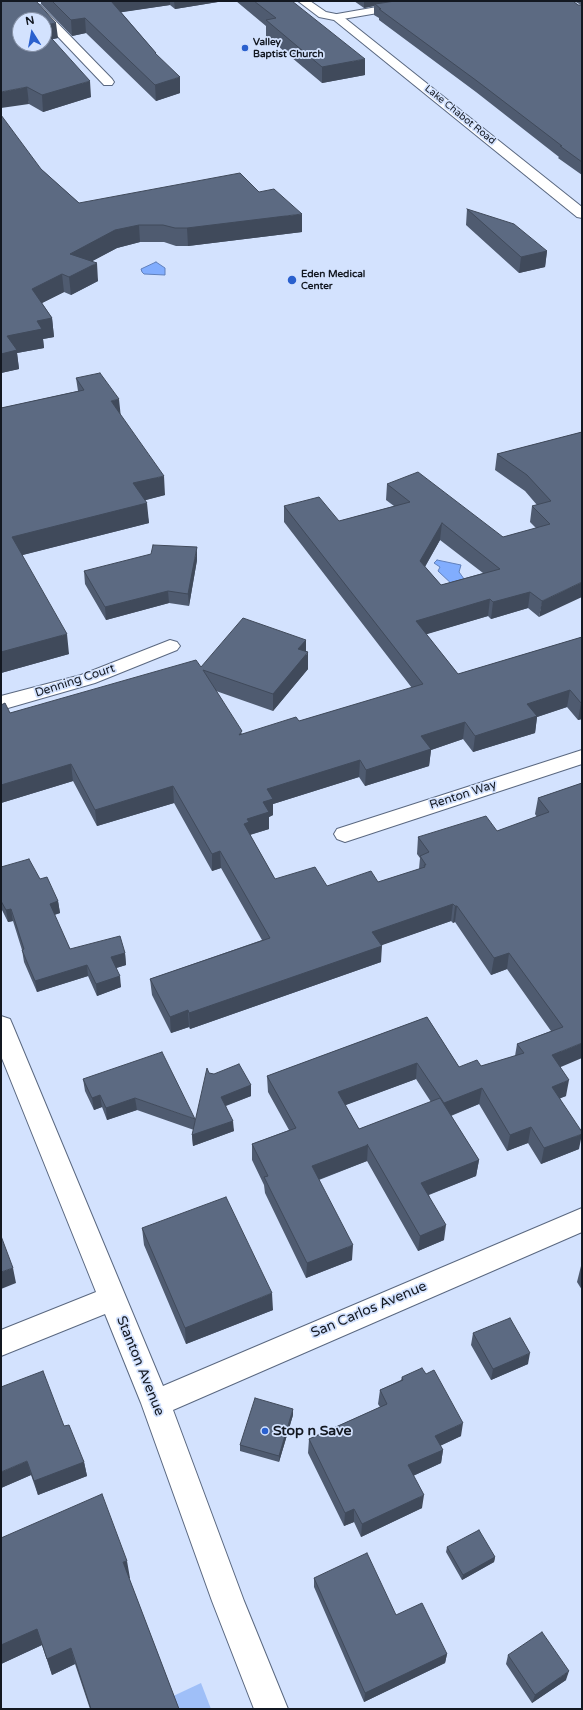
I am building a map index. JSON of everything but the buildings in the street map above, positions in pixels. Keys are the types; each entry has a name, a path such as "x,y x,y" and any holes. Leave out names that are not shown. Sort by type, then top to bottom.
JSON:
{"street":[{"name":"Lake Chabot Road","path":"303,1 323,15 337,18 582,214"},
{"path":"337,18 430,1"},
{"path":"31,2 108,82"},
{"path":"332,5 342,12 337,18"},
{"name":"Denning Court","path":"1,703 88,680 170,646"},
{"name":"Renton Way","path":"345,834 582,757"},
{"name":"Stanton Avenue","path":"1,1026 156,1402 228,1601 271,1709"},
{"name":"San Carlos Avenue","path":"156,1402 582,1220"},
{"path":"1,1343 113,1298"}],"shaded area":[{"path":"156,262 165,268 165,275 144,274 142,272 141,269"},
{"path":"437,560 461,565 459,572 467,583 455,587 438,571 440,567 434,563"},
{"path":"201,1683 211,1709 174,1709 169,1698"}],"place":[{"name":"Valley Baptist Church","path":"245,48"},
{"name":"Eden Medical Center","path":"292,280"},
{"name":"Stop n Save","path":"265,1431"}]}
